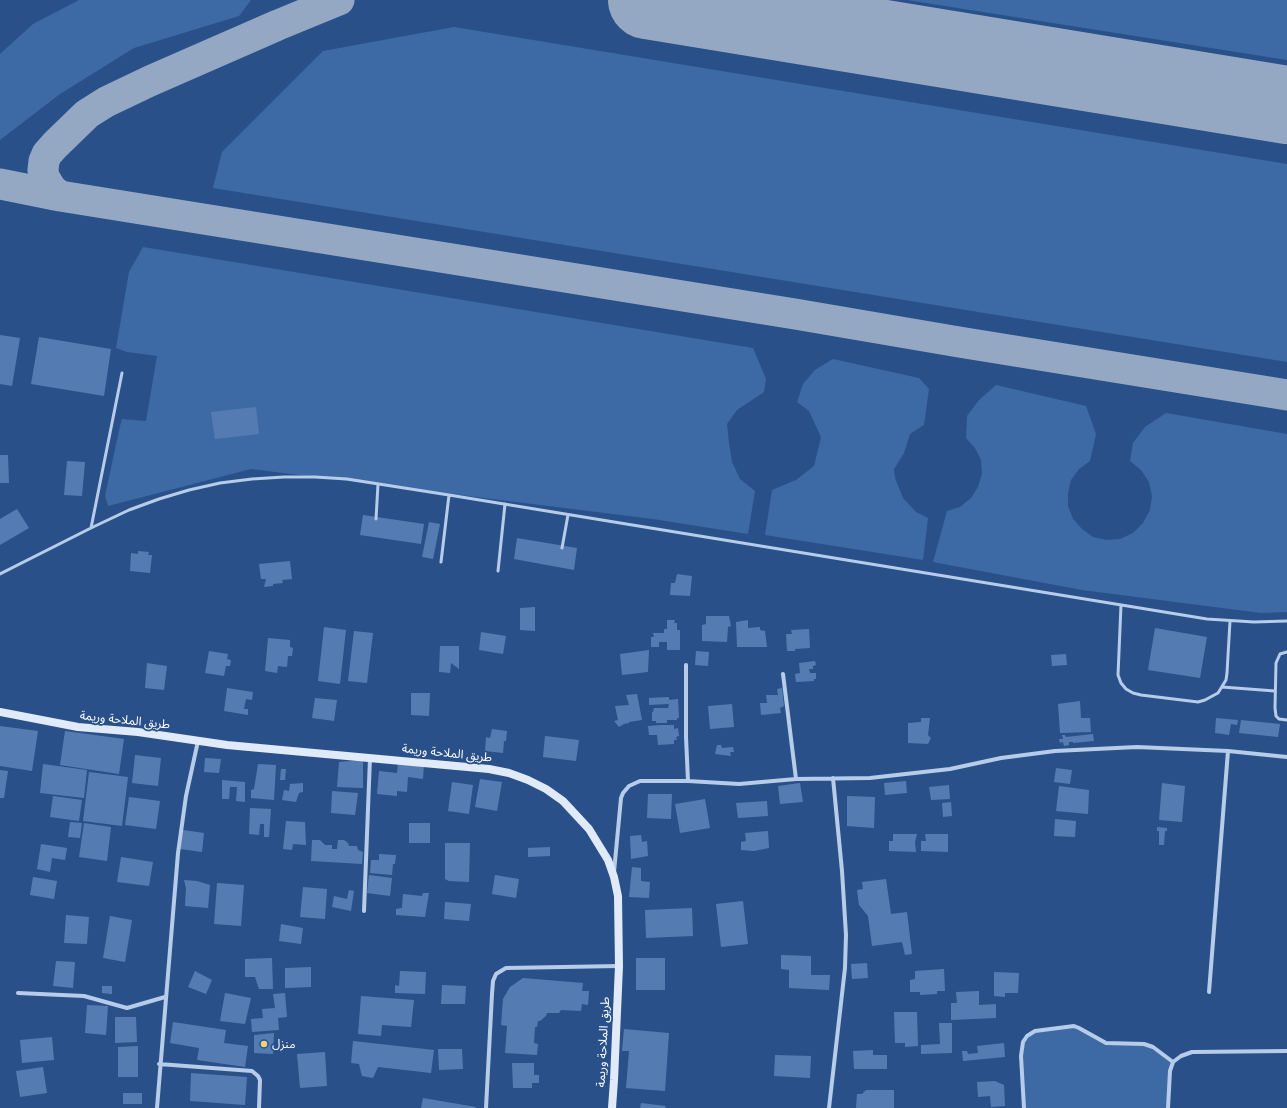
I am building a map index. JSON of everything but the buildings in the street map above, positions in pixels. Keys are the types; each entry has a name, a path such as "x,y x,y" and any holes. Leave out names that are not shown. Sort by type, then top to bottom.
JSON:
{"street":[{"path":"686,665 686,737 688,781"},
{"path":"783,674 796,779"},
{"name":"طريق الملاحة وريمة","path":"0,712 78,727 138,732 198,741 489,769 509,773 546,789 563,801 581,820 600,845 608,860 614,877 618,896 619,966 612,1108"},
{"path":"157,1108 159,1064 178,852 186,796 198,741"},
{"path":"614,877 621,798 625,789 634,782 640,780 739,784 796,779 870,778 950,769 1001,758 1056,751 1137,747 1228,751 1287,757"},
{"path":"1209,992 1228,751"},
{"path":"364,911 370,758"},
{"path":"829,1108 845,968 846,935 842,871 833,778"},
{"path":"486,1108 492,994 493,981 496,974 506,968 619,966"},
{"path":"18,993 84,996 127,1008 165,997"},
{"path":"1024,1108 1021,1056 1023,1042 1027,1036 1035,1031 1074,1026 1106,1043 1144,1044 1153,1047 1173,1062"},
{"path":"1168,1108 1170,1071 1173,1062 1181,1056 1192,1052 1287,1051"},
{"path":"159,1064 252,1071 260,1080 259,1108"}],"lane":[{"path":"91,528 122,373"},
{"path":"0,574 91,528 159,498 220,483 252,479 307,477 347,479 449,495 1121,605 1230,621 1287,621"},
{"path":"376,519 378,484"},
{"path":"441,562 449,495"},
{"path":"498,570 505,504"},
{"path":"562,548 568,515"},
{"path":"1121,605 1117,667 1118,675 1121,683 1126,689 1141,695 1198,702 1212,697 1222,687 1226,680 1230,621"},
{"path":"1287,652 1280,654 1277,658 1275,691 1276,716 1279,719 1287,720"},
{"path":"1222,687 1275,691"}],"shaded area":[{"path":"79,0 251,0 239,16 134,48 60,94 0,140 0,54 33,24"},
{"path":"907,0 1287,0 1287,60"},
{"path":"454,27 1287,164 1287,362 213,188 222,152 323,51"},
{"path":"143,247 753,348 766,379 764,392 737,410 727,424 732,462 740,479 755,491 748,534 653,519 251,469 108,506 105,496 122,419 146,421 157,356 127,352 116,348 129,272"},
{"path":"833,359 919,378 929,389 924,425 910,434 904,453 894,469 895,478 903,498 916,512 928,518 923,560 765,535 772,490 796,480 814,466 821,437 809,411 797,402 803,384 815,370"},
{"path":"996,385 1086,406 1096,434 1090,461 1079,469 1071,480 1068,493 1068,506 1073,519 1082,529 1093,537 1106,540 1120,539 1133,533 1143,523 1150,510 1152,496 1149,482 1141,470 1130,461 1133,443 1145,427 1166,413 1287,434 1287,612 1261,613 1082,590 933,562 947,511 960,507 971,498 978,487 982,474 981,460 975,448 966,438 967,416 979,400"},
{"path":"1074,1026 1101,1041 1144,1044 1173,1062 1170,1071 1168,1108 1024,1108 1021,1056 1023,1042 1035,1031"}],"taxiway":[{"path":"60,196 52,190 44,177 44,161 47,154 55,145 87,114 106,102 150,81 339,0"},
{"path":"0,184 60,196 1287,395"}],"runway":[{"path":"647,0 1287,105"}],"place":[{"name":"منزل","path":"264,1044"}]}
